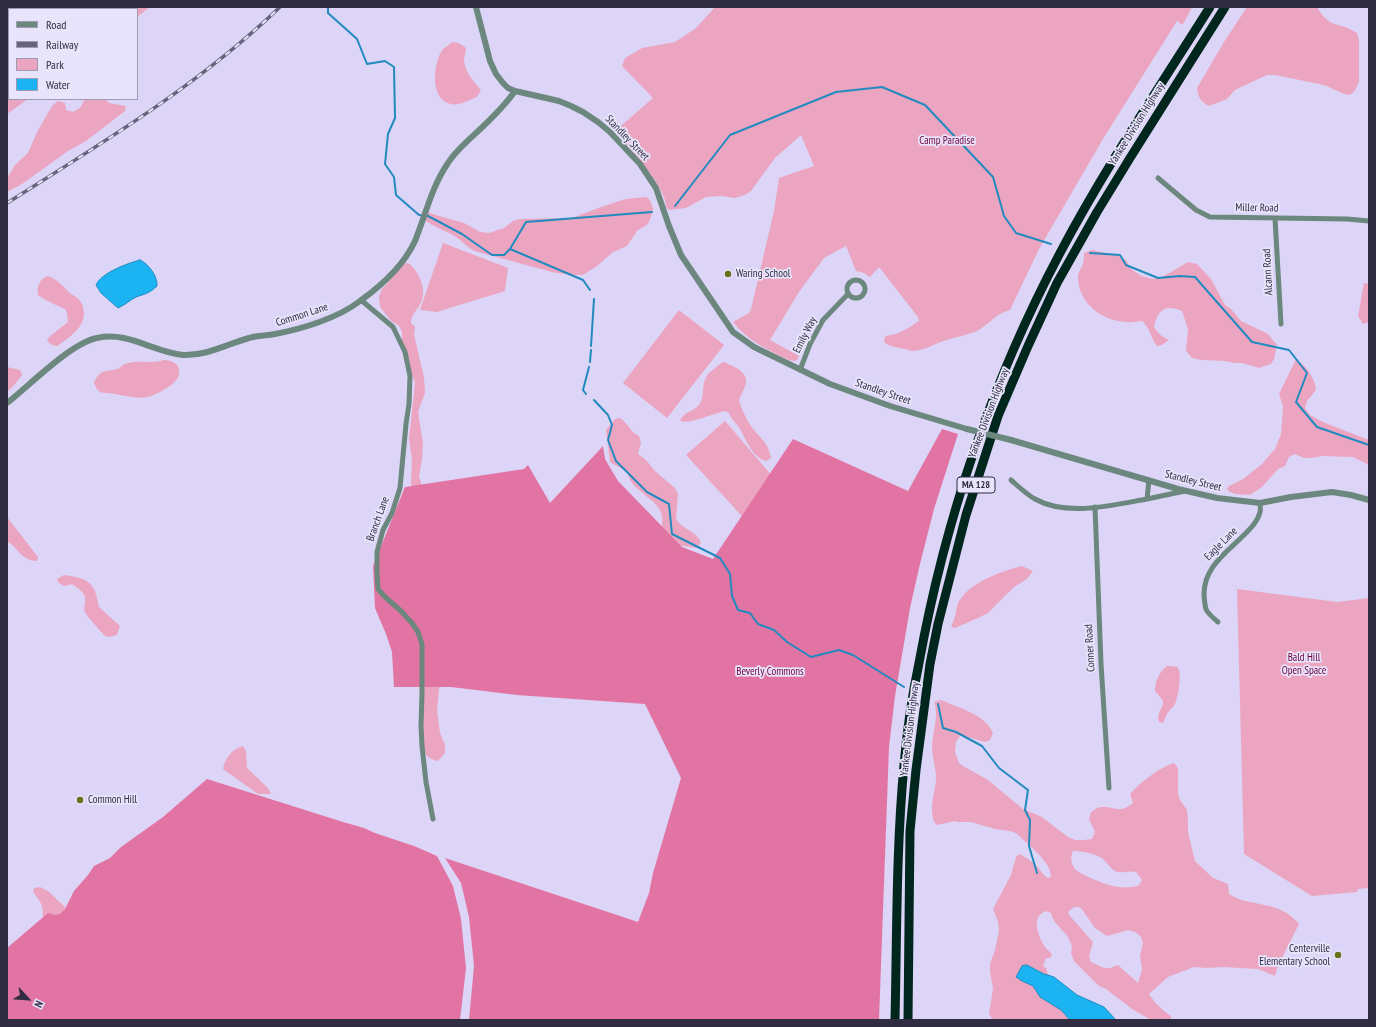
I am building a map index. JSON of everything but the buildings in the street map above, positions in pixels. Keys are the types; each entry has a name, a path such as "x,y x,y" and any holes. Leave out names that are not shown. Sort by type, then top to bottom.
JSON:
{"highway":[{"name":"Yankee Division Highway","path":"895,1020 899,835 908,728 924,630 961,490 989,410 1024,326 1059,254 1101,182 1210,7"},
{"name":"Yankee Division Highway","path":"908,1020 910,831 916,770 929,672 938,624 966,515 998,416 1057,283 1097,212 1130,158 1226,7"}],"street":[{"path":"476,7 486,48 496,74 508,88 515,91"},
{"name":"Common Lane","path":"7,402 71,350 95,338 118,336 171,353 194,355 218,350 235,342 251,337 274,335 308,325 346,310 384,281 405,258 415,240 436,185 448,162 458,150 506,104 515,91"},
{"name":"Standley Street","path":"515,91 546,98 571,106 598,122 610,132 640,164 656,188 681,254 733,332 754,347 800,370 830,384 890,406 1187,491 1217,498 1260,502 1332,492 1369,500"},
{"name":"Miller Road","path":"1158,178 1196,210 1210,217 1347,219 1369,221"},
{"name":"Alcann Road","path":"1275,218 1281,324"},
{"name":"Emily Way","path":"800,370 810,344 822,320 848,294"},
{"name":"Branch Lane","path":"361,300 393,327 405,352 410,376 410,404 406,424 400,488 392,513 383,530 377,552 377,573 378,589 412,623 418,632 422,644 422,746 426,782 433,819"},
{"path":"1011,480 1030,496 1047,505 1074,509 1147,499 1187,491"},
{"path":"1147,499 1149,480"},
{"name":"Eagle Lane","path":"1218,622 1208,614 1204,608 1205,581 1214,564 1250,529 1256,521 1260,512 1260,502"},
{"name":"Conner Road","path":"1095,507 1101,664 1108,788"}],"green space":[{"path":"7,7 24,7 25,8 8,8 8,100 27,100 7,114"},
{"path":"150,7 138,16 138,8 44,8"},
{"name":"Camp Paradise","path":"715,7 1192,7 1182,25 1177,21 1103,139 1039,249 1010,310 997,316 975,332 944,341 924,349 911,351 891,346 884,342 885,336 899,333 907,329 919,321 918,317 879,267 870,277 864,273 856,271 846,246 824,258 799,292 770,340 799,356 797,360 794,361 774,353 752,340 733,322 749,313 751,309 774,211 779,178 814,166 801,135 775,158 751,191 745,195 735,198 721,196 706,197 686,208 669,210 666,207 665,199 654,178 615,131 653,98 622,66 625,58 642,48 675,42 696,28"},
{"path":"1247,7 1317,7 1326,19 1357,33 1359,40 1359,82 1354,92 1349,95 1324,85 1275,75 1267,75 1235,90 1227,99 1209,106 1203,102 1199,96 1197,88"},
{"path":"452,42 459,43 466,48 464,61 466,69 470,77 481,90 477,97 454,104 444,101 439,96 435,82 438,58 442,51"},
{"path":"84,100 106,100 109,103 126,106 125,111 86,141 68,151 22,184 7,192 7,178 15,165 28,153 37,132 52,106 58,101 65,103 66,110 73,112 80,108"},
{"path":"645,197 651,202 653,209 648,224 637,231 627,246 613,252 597,266 583,275 570,275 552,272 474,251 456,237 425,220 427,212 464,223 480,232 489,233 504,228 513,221 519,219 572,218 626,199"},
{"path":"443,243 508,268 505,291 437,312 420,310"},
{"path":"1092,250 1120,256 1126,260 1130,268 1141,276 1153,279 1164,276 1188,262 1197,264 1211,279 1225,305 1231,309 1241,321 1268,334 1277,345 1274,359 1271,364 1259,368 1242,363 1192,358 1186,351 1188,329 1182,311 1176,309 1167,308 1160,312 1154,327 1160,335 1169,340 1162,345 1157,346 1147,327 1142,321 1117,321 1100,314 1087,302 1082,295 1079,286 1078,275 1083,262 1084,253"},
{"path":"405,263 411,265 415,269 423,286 421,304 413,315 411,323 415,327 414,335 424,377 425,393 418,412 423,443 419,476 423,490 413,493 411,483 412,460 409,439 415,383 402,342 402,332 399,326 391,321 380,307 379,296 382,289"},
{"path":"48,276 58,281 71,294 78,298 81,302 84,313 79,328 57,346 52,345 47,341 49,337 68,322 67,313 65,309 38,295 39,283 42,279"},
{"path":"1364,283 1369,284 1369,322 1363,324 1358,316"},
{"path":"679,310 724,345 667,418 623,383"},
{"path":"1296,359 1309,372 1314,381 1316,390 1307,401 1305,408 1310,415 1325,423 1369,440 1369,465 1353,457 1322,456 1304,458 1295,454 1289,457 1285,466 1278,469 1262,487 1250,495 1235,494 1230,492 1227,489 1229,486 1243,479 1262,464 1275,449 1281,434 1283,406 1279,394"},
{"path":"164,360 170,361 178,366 179,374 178,378 170,386 158,393 151,396 138,398 97,390 94,382 101,373 117,369 133,362 155,362"},
{"path":"724,362 735,367 745,375 746,383 739,400 749,423 770,452 771,458 766,461 757,456 747,443 739,427 731,418 729,413 725,411 695,420 684,422 680,421 683,416 699,405 706,377"},
{"path":"7,367 20,370 22,375 7,392"},
{"path":"620,418 633,432 639,436 641,443 638,454 675,488 678,494 676,519 682,526 699,539 701,543 697,548 670,544 661,530 662,516 660,510 633,484 626,472 610,462 606,430 615,419"},
{"path":"725,421 786,492 749,524 686,455"},
{"name":"Beverly Commons","path":"942,429 958,434 934,509 910,608 895,696 889,747 879,1020 469,1020 474,966 469,917 461,883 445,858 638,922 649,893 653,873 681,778 645,704 517,695 451,687 394,687 392,652 375,608 373,566 405,487 524,469 528,465 550,503 603,446 605,459 618,481 682,547 713,559 793,439 908,491"},
{"path":"7,517 38,557 37,561 24,557 7,541"},
{"path":"1022,566 1033,571 1027,579 1014,587 988,613 955,628 951,627 958,603 965,594 979,583 996,574"},
{"path":"64,575 79,578 89,583 95,592 99,607 120,626 117,635 111,637 105,636 85,612 85,597 83,593 72,584 64,586 59,583 57,579"},
{"name":"Bald Hill Open Space","path":"1237,589 1337,602 1369,598 1369,888 1358,889 1357,892 1312,896 1244,854"},
{"path":"424,651 441,671 437,710 440,733 445,745 445,753 438,761 427,756 423,736"},
{"path":"1167,666 1177,667 1179,669 1180,679 1179,691 1175,704 1163,723 1159,722 1158,719 1163,701 1155,691 1155,687 1160,674"},
{"path":"940,700 975,715 987,724 993,733 990,740 985,742 960,736 956,742 955,752 959,763 988,780 1023,809 1042,817 1068,837 1075,840 1092,839 1095,832 1089,819 1091,812 1101,807 1121,809 1128,806 1133,803 1130,794 1139,785 1156,772 1174,763 1178,768 1178,793 1180,800 1187,810 1188,832 1195,861 1213,878 1228,884 1229,894 1242,900 1281,910 1299,924 1278,966 1275,976 1258,969 1194,967 1168,977 1149,994 1165,1012 1171,1016 1171,1020 1151,1020 1132,1009 1106,989 1099,986 1074,961 1071,953 1072,946 1068,937 1054,921 1051,913 1045,911 1038,917 1037,925 1044,946 1052,955 1050,958 1046,958 1043,966 1046,968 1048,975 1044,975 1034,968 1022,981 1033,986 1061,1010 1070,1020 993,1020 989,1014 993,989 990,964 999,931 998,922 993,909 1011,875 1016,857 1019,854 1026,857 1036,865 1048,878 1051,877 1050,871 1038,853 1016,833 971,822 955,821 937,825 934,822 932,805 936,779 932,745 936,712 934,702","holes":["1073,851 1086,852 1100,857 1117,872 1136,872 1142,880 1138,886 1131,887 1109,885 1096,880 1075,869 1071,860","1074,907 1081,908 1095,928 1107,936 1129,930 1135,932 1141,937 1143,943 1140,956 1142,970 1138,983 1118,965 1110,968 1104,968 1091,962 1089,957 1093,942 1070,916 1068,912"]},
{"path":"243,746 246,751 247,768 268,788 271,794 258,794 223,769 225,761 230,754 239,747"},
{"path":"207,779 364,828 437,856 453,886 461,919 466,968 460,1020 7,1020 7,948 48,913 55,915 60,914 65,909 74,891 94,866 110,858 121,847 163,817"},
{"path":"40,887 48,891 65,907 62,921 44,919 42,906 33,891 34,888"}],"water":[{"path":"140,260 147,264 152,271 157,282 157,286 150,292 136,297 118,308 101,293 96,285 103,276 122,266"},
{"path":"1027,965 1044,974 1054,977 1077,995 1104,1007 1116,1020 1070,1020 1061,1010 1040,997 1033,986 1016,977 1022,966"}],"waterway":[{"path":"328,7 328,13 357,39 367,64 385,61 394,67 395,118 388,134 385,164 394,177 396,195 419,215 428,216 462,234 492,255 504,255 510,249 526,222 652,212"},
{"path":"675,206 730,135 836,92 882,87 925,105 993,177 1004,216 1016,233 1051,244"},
{"path":"510,249 583,280 590,290"},
{"path":"1090,253 1120,255 1126,265 1158,278 1180,276 1195,277 1252,342 1289,350 1307,373 1296,402 1317,427 1369,445"},
{"path":"591,346 594,299"},
{"path":"590,362 591,350"},
{"path":"586,394 583,390 589,367"},
{"path":"594,400 608,415 612,425 608,440 616,461 647,492 669,504 672,534 720,558 730,574 732,596 738,610 750,613 758,624 774,630 787,642 811,657 839,650 853,655 904,687"},
{"path":"938,704 943,728 956,732 982,746 999,768 1028,790 1025,810 1030,820 1029,846 1037,873"}],"railway":[{"path":"7,203 149,112 217,62 280,7"}],"place":[{"name":"Waring School","path":"728,274"},
{"name":"Common Hill","path":"80,800"},
{"name":"Centerville Elementary School","path":"1338,955"}]}
